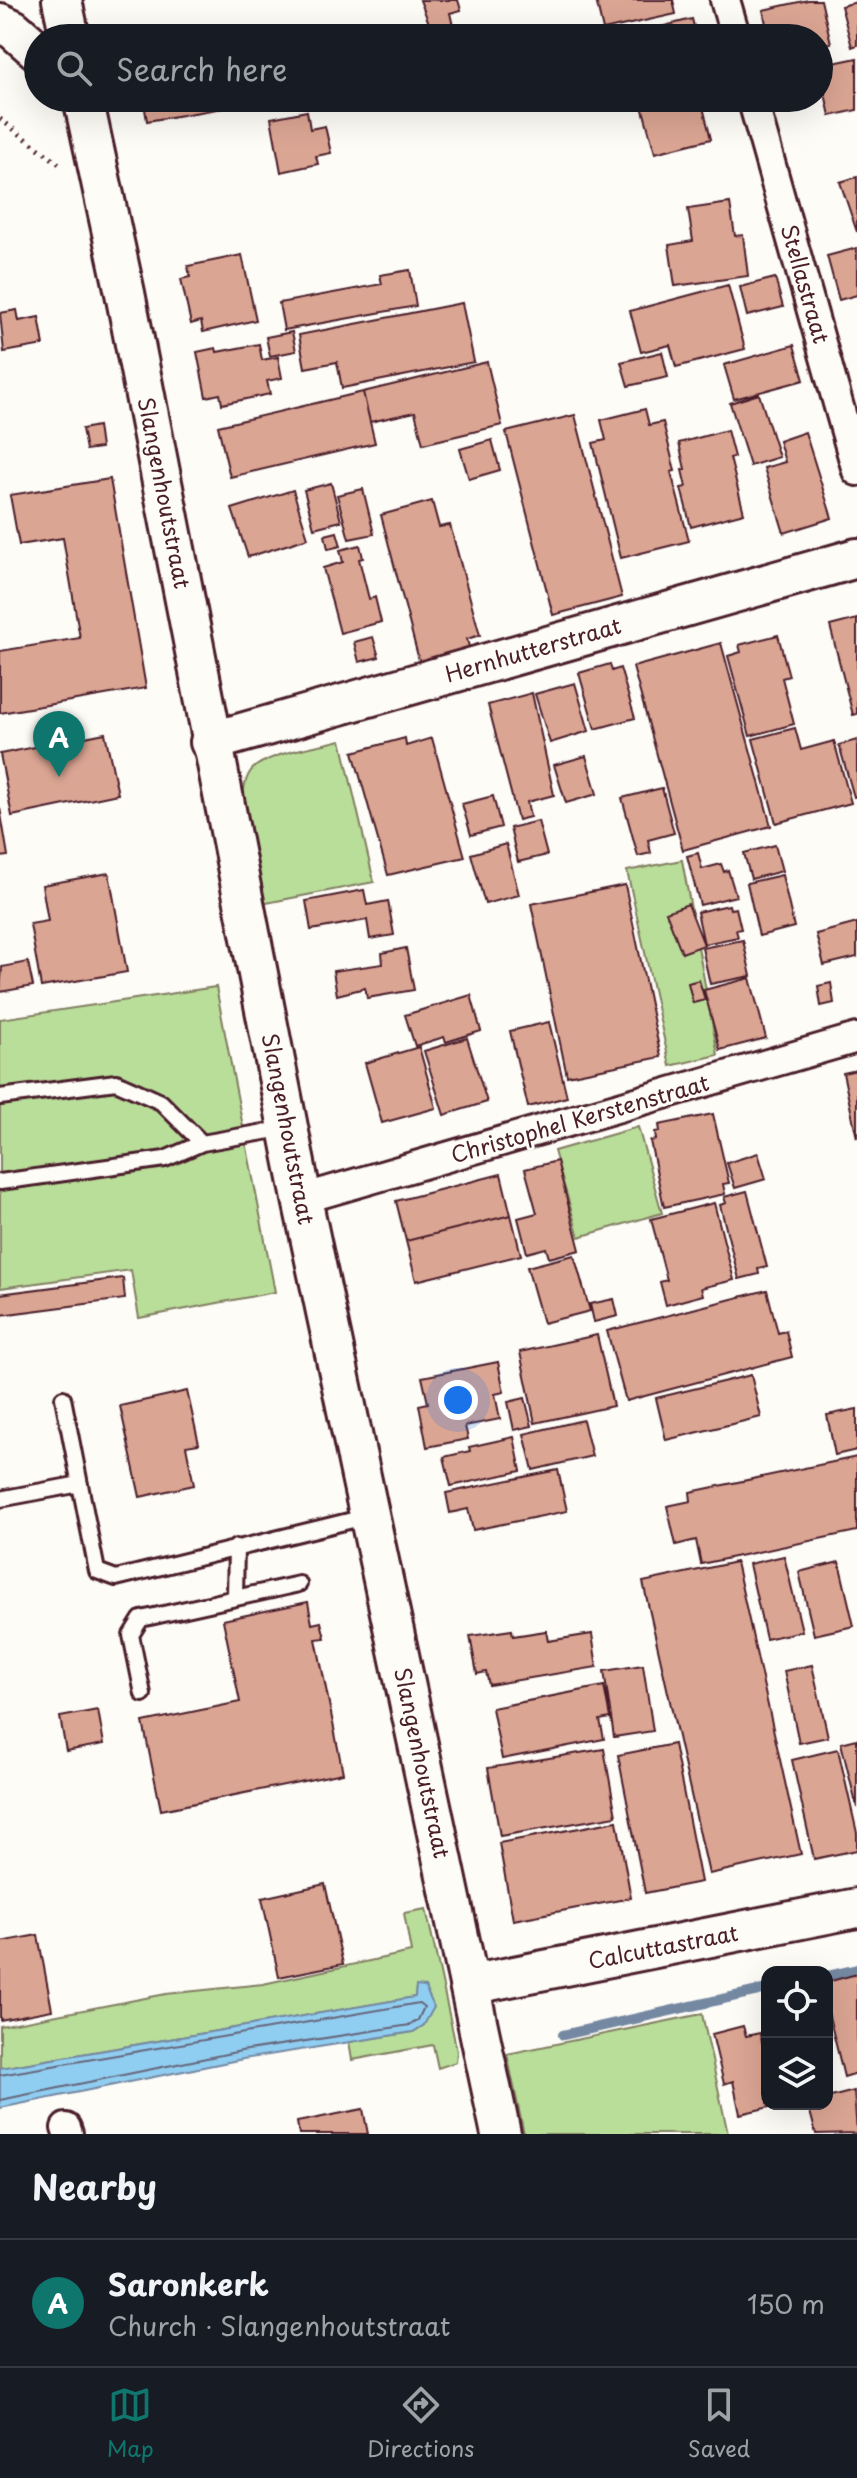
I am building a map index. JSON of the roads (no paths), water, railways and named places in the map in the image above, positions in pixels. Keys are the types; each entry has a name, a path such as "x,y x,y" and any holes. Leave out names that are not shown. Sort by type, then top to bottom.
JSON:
{"main road":[{"path":"0,6 10,0"},
{"path":"62,0 67,24"},
{"path":"0,23 24,39"},
{"name":"Slangenhoutstraat","path":"82,112 104,199 162,477 210,742 302,1199 501,2134"},
{"name":"Hernhutterstraat","path":"210,742 857,558"},
{"name":"Calcuttastraat","path":"469,1985 857,1908"}],"street":[{"path":"725,0 732,24"},
{"name":"Stellastraat","path":"756,112 857,471"},
{"name":"Christophel Kerstenstraat","path":"302,1199 857,1038"}],"lane":[{"path":"0,1097 116,1082 161,1102 202,1143"},
{"path":"0,1182 165,1159 202,1143 288,1128"},
{"path":"63,1398 97,1571 116,1578 369,1516"},
{"path":"0,1499 80,1484"},
{"path":"235,1596 236,1547"},
{"path":"143,1694 131,1635 141,1619 299,1584"}],"water":[{"path":"416,1986 425,1987 434,2007 424,2025 413,2032 243,2059 0,2108 0,2068 415,1997"}],"waterway":[{"path":"833,1975 857,1969"},
{"path":"563,2035 761,1990"}],"place":[{"name":"Saronkerk","path":"59,777"}]}
